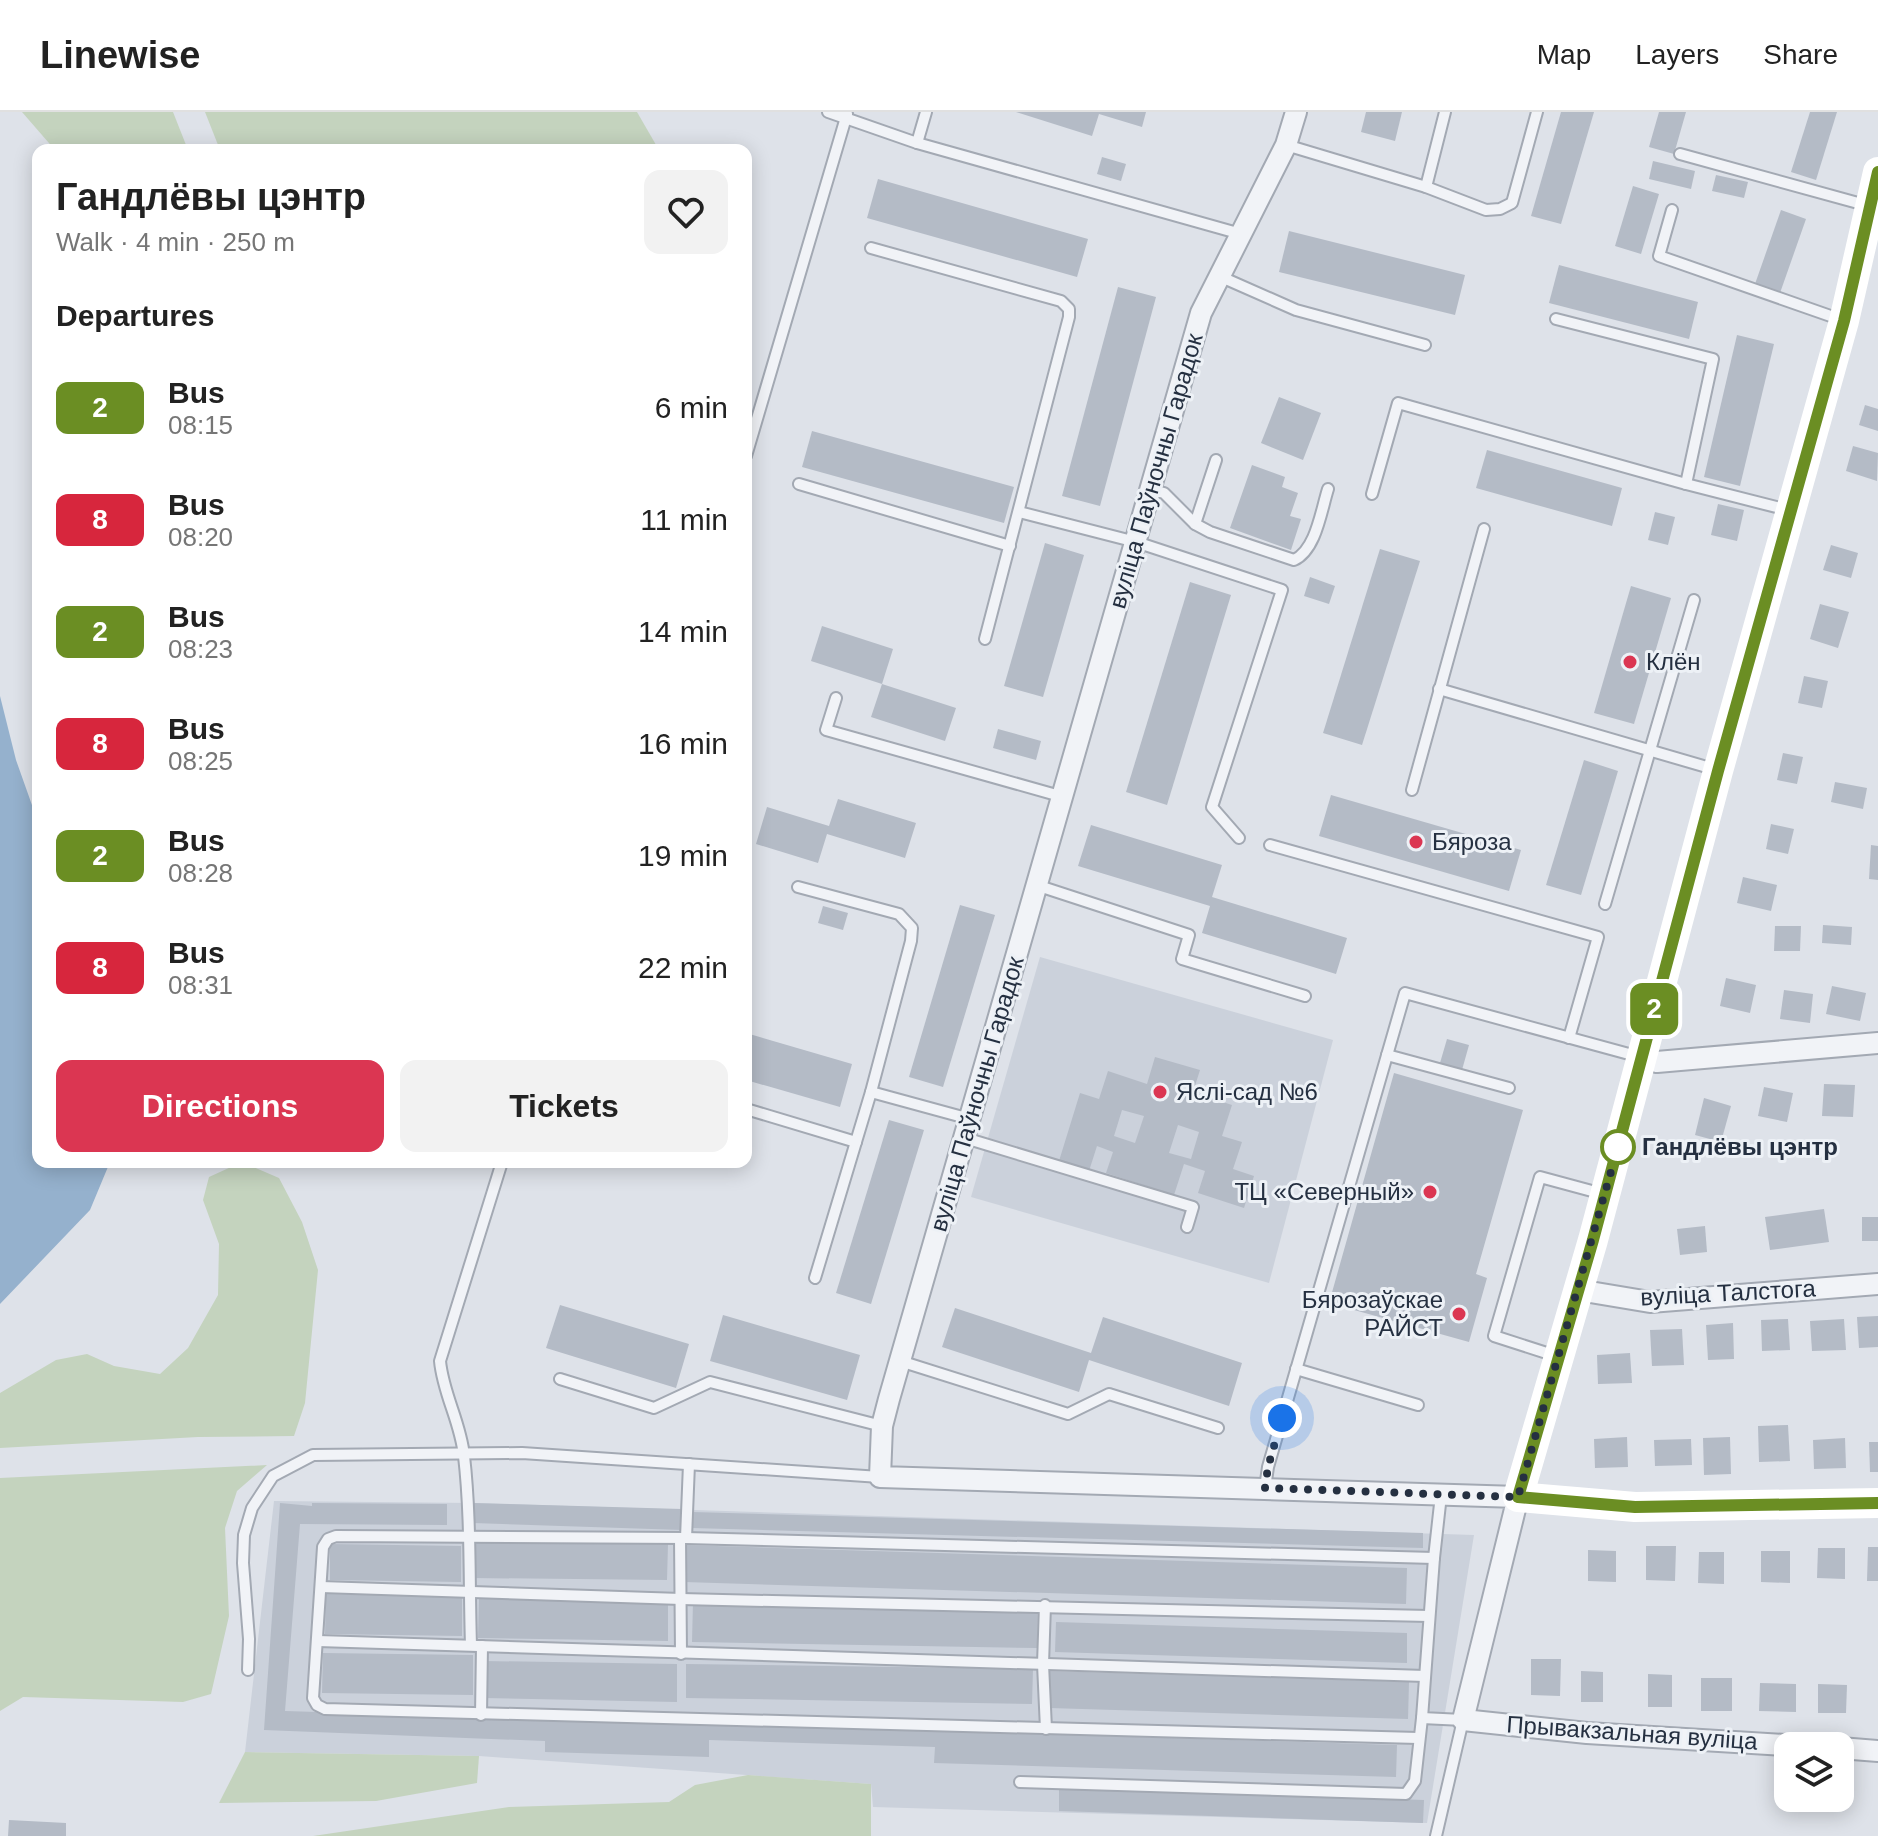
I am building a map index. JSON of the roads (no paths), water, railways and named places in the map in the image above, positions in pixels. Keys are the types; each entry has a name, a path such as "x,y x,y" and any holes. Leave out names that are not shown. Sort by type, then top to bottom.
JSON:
{"street":[{"name":"вуліца Паўночны Гарадок","path":"880,1477 882,1426 1060,796 1152,490 1201,313 1286,145 1296,112"},
{"path":"1463,1720 1518,1497 1605,1194 1718,771 1844,321 1878,172"},
{"path":"1642,1057 1657,1062 1878,1043"},
{"name":"вуліца Талстога","path":"1578,1290 1650,1302 1878,1284"},
{"path":"880,1477 1442,1493 1635,1507 1878,1503"},
{"name":"Прывакзальная вуліца","path":"1463,1720 1587,1733 1774,1744"},
{"path":"1854,1749 1878,1751"}],"lane":[{"path":"828,112 846,115 917,143 1241,234"},
{"path":"917,143 926,112"},
{"path":"1426,187 1445,112"},
{"path":"1286,145 1426,187 1486,210 1500,209 1512,203 1537,112"},
{"path":"752,436 846,115"},
{"path":"1680,154 1871,207"},
{"path":"1672,210 1659,256 1844,321"},
{"path":"871,248 1061,301 1069,309 985,639"},
{"path":"1219,276 1296,310 1425,345"},
{"path":"1556,319 1713,359 1686,484"},
{"path":"1372,494 1398,403 1790,510"},
{"path":"1195,524 1216,460"},
{"path":"799,484 1010,546"},
{"path":"1152,490 1164,493 1195,524 1210,532 1294,560 1303,556 1312,541 1328,489"},
{"path":"1019,512 1136,542 1282,590 1212,807 1239,838"},
{"path":"1412,790 1484,529"},
{"path":"1605,904 1694,600"},
{"path":"1439,689 1718,771"},
{"path":"836,698 826,730 1060,796"},
{"path":"1270,845 1598,937 1569,1038"},
{"path":"1036,885 1189,935 1182,959 1305,996"},
{"path":"798,887 899,914 912,928 871,1092 815,1278"},
{"path":"1265,1488 1268,1467 1405,993 1642,1057"},
{"path":"1387,1055 1509,1088"},
{"path":"871,1092 1193,1207 1187,1227"},
{"path":"752,1111 856,1142"},
{"path":"481,1715 477,1646 469,1591 464,1454 454,1408 442,1382 440,1361 500,1168"},
{"path":"1559,1357 1494,1336 1540,1177 1605,1194"},
{"path":"900,1361 1068,1414 1109,1394 1218,1428"},
{"path":"1296,1369 1418,1405"},
{"path":"560,1379 654,1408 710,1382 882,1426"},
{"path":"248,1670 249,1639 243,1563 244,1535 252,1508 273,1476 313,1455 522,1453 880,1477"},
{"path":"681,1654 683,1538 689,1464"},
{"path":"1020,1782 1406,1794 1415,1781 1442,1493"},
{"path":"1418,1738 325,1709 317,1705 313,1698 323,1547 328,1539 336,1536 683,1538 1434,1558"},
{"path":"321,1587 681,1599 1429,1616"},
{"path":"1045,1605 1043,1664 1046,1729"},
{"path":"318,1641 1425,1676"},
{"path":"1422,1718 1463,1720 1436,1836"}],"water":[{"path":"0,696 16,760 32,805 32,1168 108,1168 90,1210 0,1304"}],"place":[{"name":"Клён","path":"1630,662"},
{"name":"Бяроза","path":"1416,842"},
{"name":"Яслі-сад №6","path":"1160,1092"},
{"name":"Гандлёвы цэнтр","path":"1618,1147"},
{"name":"ТЦ «Северный»","path":"1430,1192"},
{"name":"Бярозаўскае РАЙСТ","path":"1459,1314"}]}
